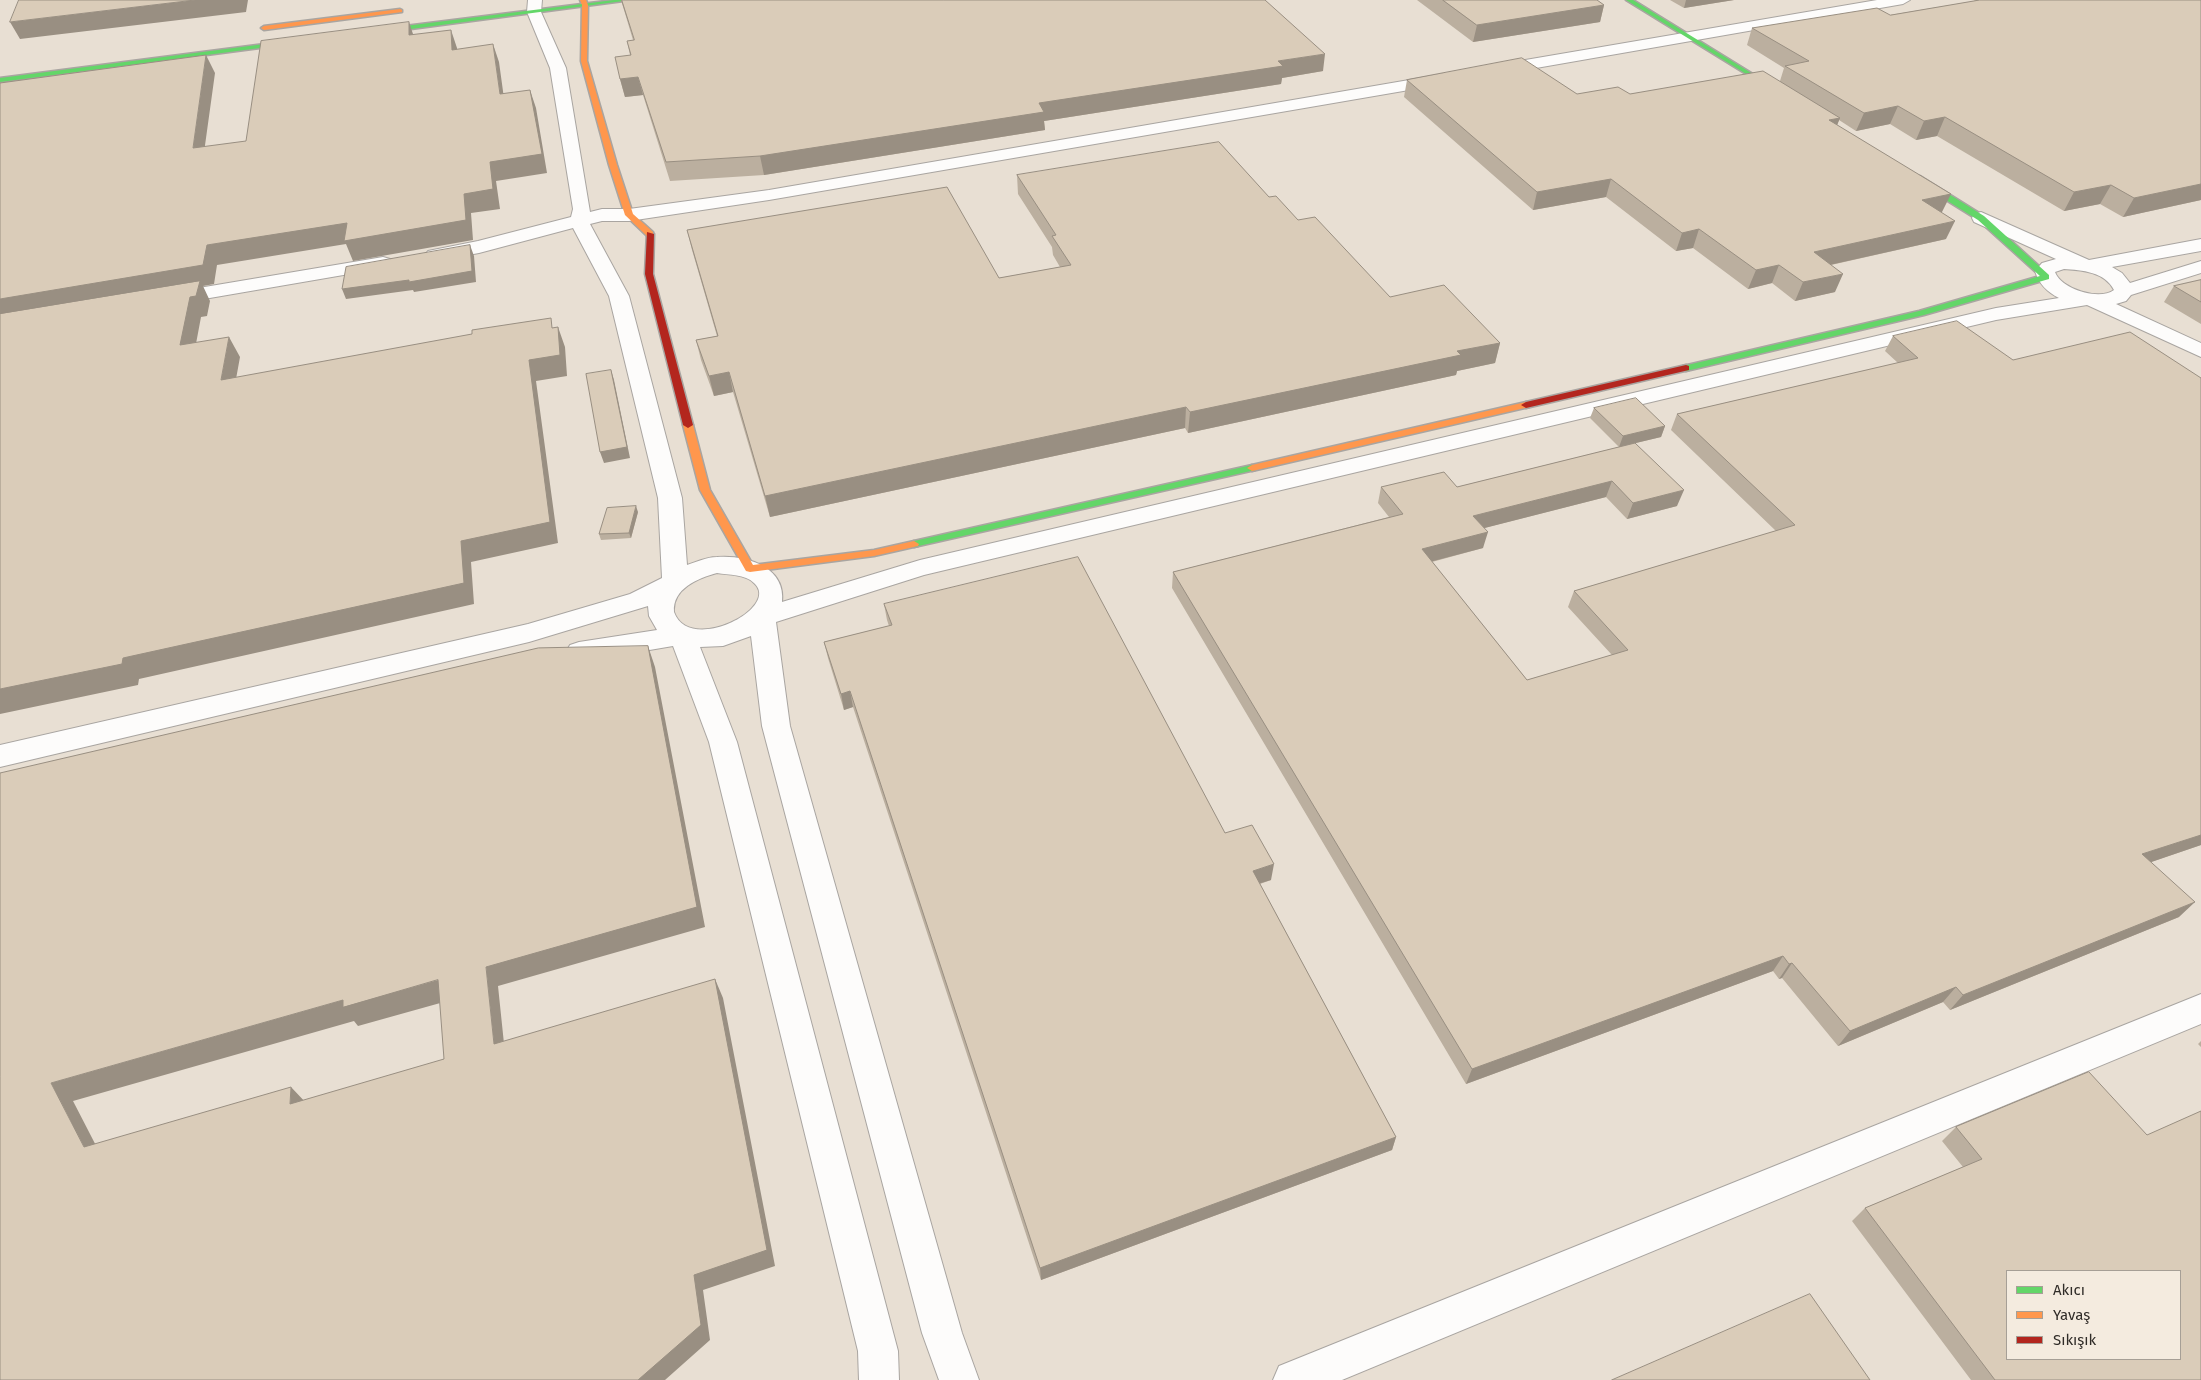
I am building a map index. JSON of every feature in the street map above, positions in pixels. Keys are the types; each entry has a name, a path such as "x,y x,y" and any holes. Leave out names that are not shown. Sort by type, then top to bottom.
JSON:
{"street":[{"path":"360,34 535,6 628,0"},
{"path":"1629,0 1789,98"},
{"path":"1484,72 1903,0"},
{"path":"584,3 584,61 629,215 650,234 649,274 705,490 750,569"},
{"path":"0,756 529,633 639,600 676,582 702,568 716,565 735,565 750,569 763,576 769,584 771,596 770,604 762,617 748,628 729,636 709,639 674,632 662,618 661,606 665,594 676,582 670,498 619,296 578,221 582,208 558,68 535,6"},
{"path":"255,29 412,10"},
{"path":"0,80 312,40"},
{"path":"148,303 479,247 602,215 629,215 769,195 1464,76"},
{"path":"1906,171 1981,218 2115,277 2122,284 2124,291 2157,315 2200,351"},
{"path":"1981,218 2058,289 2089,299 2200,351"},
{"path":"2046,277 2045,271 2058,264 2087,266 2201,245"},
{"path":"762,617 920,568 1996,314 2089,299 2111,300 2119,297 2124,291 2201,267"},
{"path":"750,569 874,553 1306,456 1921,313 2046,277"},
{"path":"1819,337 1839,352"},
{"path":"1609,385 1626,402"},
{"path":"1306,456 1320,475"},
{"path":"762,617 776,726 942,1333 959,1380"},
{"path":"558,656 682,635"},
{"path":"682,635 723,742 878,1351 879,1380"},
{"path":"1293,1380 2201,1009"}],"shaded area":[{"path":"0,0 2201,0 2201,1380 0,1380"}],"building":[{"path":"19,0 195,0 10,22"},
{"path":"622,0 1265,0 1325,54 1278,61 1283,66 1039,103 1044,112 760,156 666,162 638,77 620,79 615,57 631,55 627,41 634,40"},
{"path":"1443,0 1597,0 1604,5 1477,25"},
{"path":"1980,0 2201,0 2201,184 2134,198 2111,185 2074,192 1945,117 1924,121 1898,106 1864,113 1785,66 1809,61 1752,28 1877,8 1890,15"},
{"path":"409,22 409,35 451,30 452,50 493,44 500,94 530,90 542,154 490,162 493,189 464,194 466,220 344,241 347,223 207,245 203,265 0,299 0,83 206,55 193,148 246,141 261,41"},
{"path":"1522,58 1577,94 1618,87 1630,94 1763,71 1840,118 1829,120 1951,194 1922,200 1955,221 1814,252 1843,274 1803,282 1779,265 1756,270 1699,229 1682,233 1611,179 1537,192 1407,80"},
{"path":"1219,142 1269,197 1276,196 1298,220 1315,217 1390,297 1444,285 1500,343 1457,351 1461,355 1190,412 1186,407 765,496 729,372 709,376 696,340 718,336 687,230 947,187 999,278 1071,265 1052,236 1056,235 1017,175"},
{"path":"470,245 472,271 409,282 409,280 342,289 346,267"},
{"path":"2201,280 2201,302 2174,286"},
{"path":"200,281 196,296 190,297 180,345 229,337 221,380 472,334 472,330 551,318 552,328 558,327 560,355 529,360 550,522 461,541 464,583 123,658 122,664 0,689 0,314"},
{"path":"1957,321 2013,360 2130,332 2201,378 2201,835 2142,854 2195,902 1963,995 1956,987 1850,1031 1792,963 1789,964 1783,956 1472,1069 1173,572 1403,514 1381,487 1444,472 1457,487 1635,443 1684,490 1633,503 1612,481 1473,516 1488,532 1422,549 1527,680 1628,650 1574,591 1795,525 1677,414 1918,358 1893,336"},
{"path":"611,370 627,447 600,452 586,374"},
{"path":"1636,398 1665,426 1623,436 1594,408"},
{"path":"636,506 629,533 599,534 607,508"},
{"path":"1078,557 1225,833 1252,825 1274,864 1253,871 1396,1137 1040,1268 850,691 841,694 824,642 892,625 884,604"},
{"path":"648,646 697,907 486,967 494,1044 715,979 767,1250 694,1275 701,1325 638,1380 0,1380 0,773 538,648","holes":["438,980 444,1059 290,1104 291,1087 84,1147 51,1083 343,1000 343,1007"]},
{"path":"2089,1072 2147,1135 2201,1111 2201,1380 1995,1380 1865,1208 1982,1159 1956,1127"},
{"path":"1810,1294 1870,1380 1612,1380"}],"traffic: fast":[{"path":"373,32 628,0"},
{"path":"1629,0 1779,92"},
{"path":"0,80 296,42"},
{"path":"1686,368 1921,313 2046,277 1981,218 1917,178"},
{"path":"914,544 1252,468"}],"traffic: slow":[{"path":"583,0 585,5 584,61 613,165 629,215 650,234"},
{"path":"264,28 400,11"},
{"path":"1252,468 1526,405"},
{"path":"688,425 705,490 750,569 874,553 914,544"}],"traffic: jam":[{"path":"650,234 649,274 688,425"},
{"path":"1526,405 1686,368"}]}
